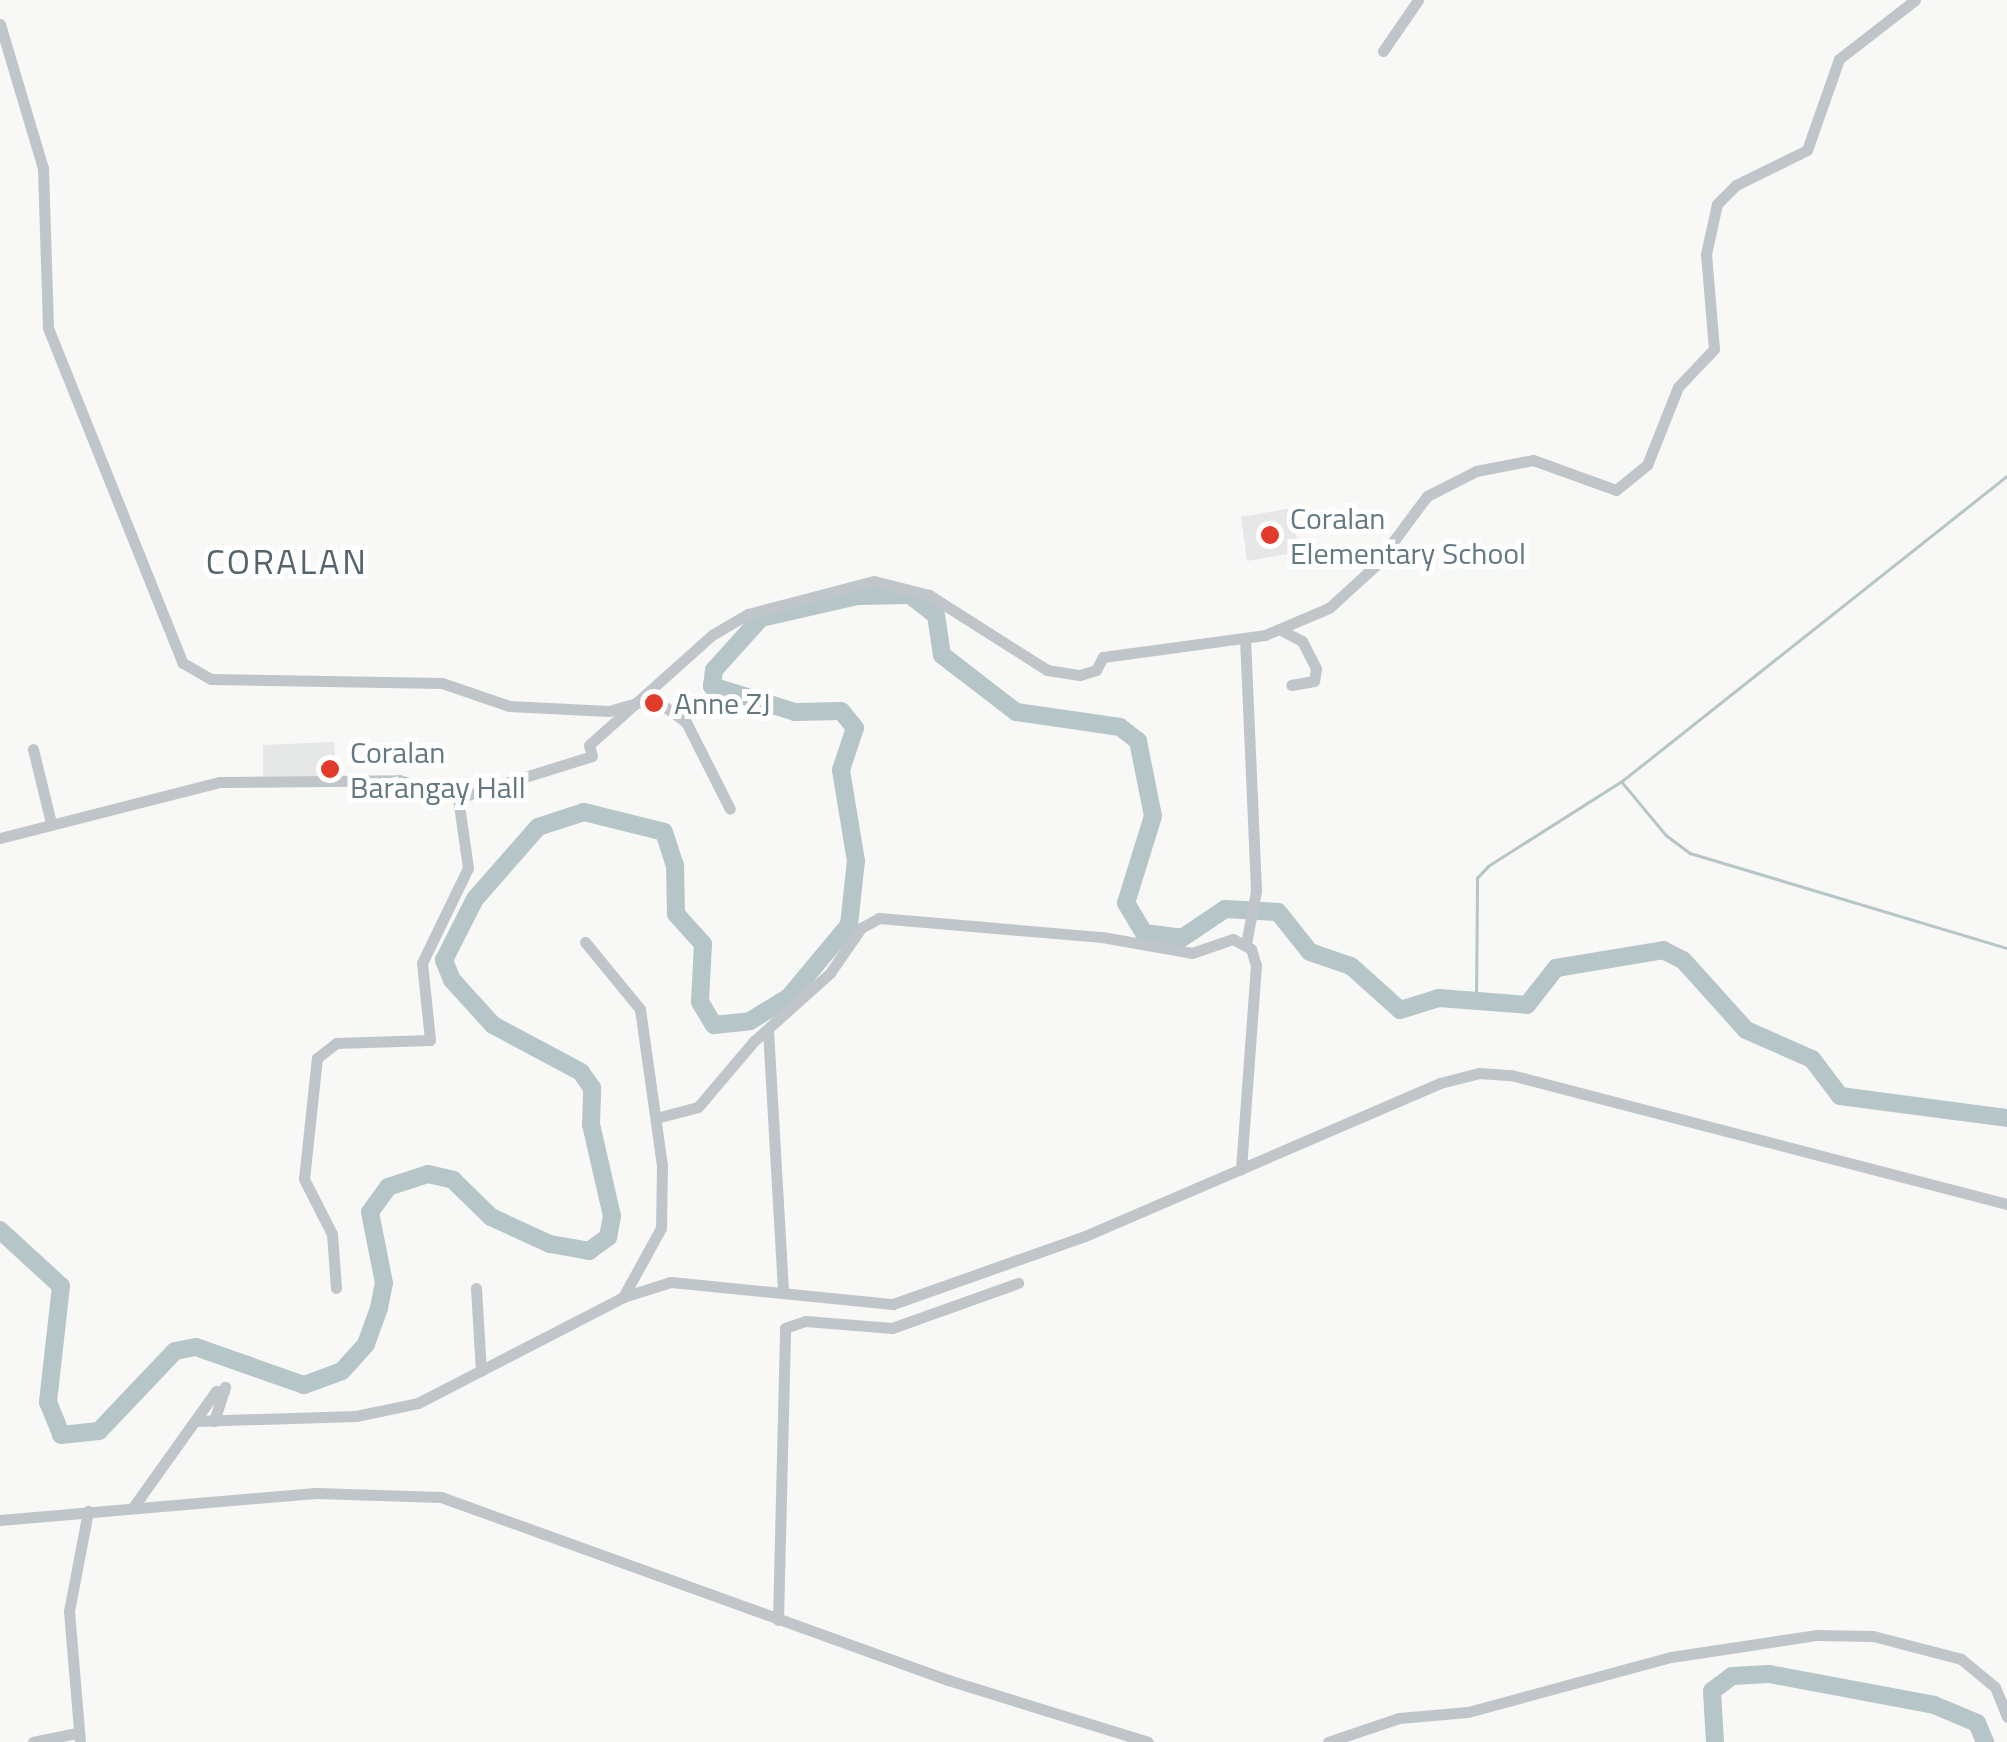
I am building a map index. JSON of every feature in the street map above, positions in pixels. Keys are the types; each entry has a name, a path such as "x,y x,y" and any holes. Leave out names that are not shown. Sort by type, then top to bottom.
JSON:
{"street":[{"path":"1383,51 1418,0"},
{"path":"0,838 51,822 239,781 399,780 458,798 592,756 588,746 648,698 712,635 748,614 874,581 928,595 1047,670 1080,675 1096,670 1104,657 1245,638 1279,629 1342,598 1427,496 1476,471 1533,460 1600,488 1630,482 1656,446 1678,387 1714,348 1706,254 1717,204 1736,185 1807,150 1839,59 1864,33 1915,0"},
{"path":"0,24 43,168 48,328 183,663 212,678 442,683 509,706 609,711 648,698"},
{"path":"1279,629 1302,641 1316,669 1314,681 1291,685"},
{"path":"1241,1169 1256,965 1246,944 1256,897 1245,638"},
{"path":"648,698 686,722 730,809"},
{"path":"34,749 51,822"},
{"path":"336,1288 332,1234 304,1179 317,1058 336,1043 430,1040 422,964 468,868 458,798"},
{"path":"656,1118 698,1107 768,1030 823,981 861,928 879,918 1102,937 1192,953 1224,940 1246,944"},
{"path":"585,942 636,1000 656,1118 661,1228 623,1296"},
{"path":"768,1030 783,1293"},
{"path":"195,1422 384,1412 481,1371 623,1296 686,1281 826,1302 876,1306 904,1301 1086,1236 1440,1083 1497,1073 2007,1204"},
{"path":"778,1620 782,1334 792,1323 823,1321 862,1330 892,1328 1018,1283"},
{"path":"476,1288 481,1371"},
{"path":"823,1321 826,1302"},
{"path":"134,1506 216,1390 224,1389 214,1421"},
{"path":"0,1520 316,1493 440,1498 778,1620 1148,1742"},
{"path":"32,1742 79,1738 70,1611 88,1511"},
{"path":"1328,1742 1412,1715 1468,1712 1671,1657 1817,1634 1873,1636 1961,1659 1995,1687 2007,1717"}],"shaded area":[{"name":"Coralan Elementary School","path":"1292,508 1299,552 1247,561 1241,517"},
{"path":"334,742 337,780 263,779 263,745"}],"waterway":[{"path":"1476,1001 1477,878 1488,866 1622,781 2007,476"},
{"path":"0,1230 61,1286 48,1402 61,1435 99,1431 175,1351 196,1347 304,1385 342,1371 366,1344 379,1308 384,1283 370,1212 388,1187 428,1174 453,1180 491,1217 550,1244 589,1251 608,1237 612,1216 591,1124 592,1088 581,1072 493,1025 452,980 444,960 475,899 538,827 584,812 664,832 675,865 676,914 703,944 700,1002 714,1025 750,1021 789,997 849,925 856,861 841,770 855,728 841,711 795,712 712,686 714,670 761,618 858,596 910,595 936,615 942,655 1016,712 1120,727 1138,741 1153,816 1126,903 1144,933 1182,938 1225,909 1278,912 1310,952 1351,966 1400,1010 1439,998 1527,1005 1556,968 1663,950 1683,960 1746,1030 1812,1059 1840,1096 2007,1118"},
{"path":"1622,782 1666,835 1690,853 2007,948"},
{"path":"1715,1742 1712,1691 1732,1676 1769,1674 1934,1705 1977,1723 1985,1742"}],"place":[{"name":"Coralan Elementary School","path":"1270,535"},
{"name":"Anne ZJ","path":"654,703"},
{"name":"Coralan Barangay Hall","path":"330,769"}],"district":[{"name":"CORALAN","path":"287,561"}]}
